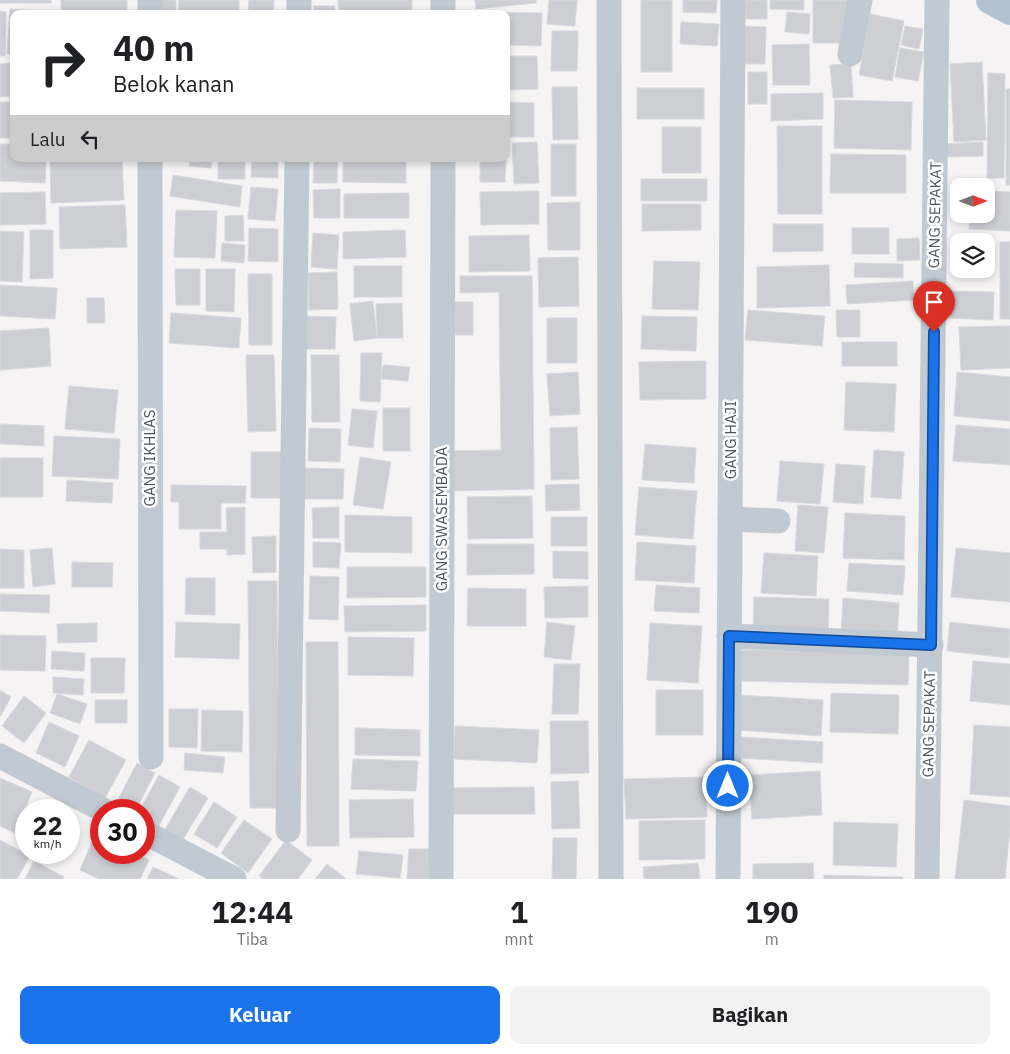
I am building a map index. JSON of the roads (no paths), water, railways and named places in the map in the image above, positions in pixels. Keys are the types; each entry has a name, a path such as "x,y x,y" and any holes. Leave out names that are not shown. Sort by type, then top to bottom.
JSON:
{"main road":[{"path":"990,0 1010,10"}],"street":[{"path":"609,0 612,879"},
{"name":"GANG HAJI","path":"728,879 733,0"},
{"path":"850,54 860,0"},
{"name":"GANG SEPAKAT","path":"927,879 937,0"},
{"name":"GANG IKHLAS","path":"150,162 151,757"},
{"path":"288,830 297,162"},
{"name":"GANG SWASEMBADA","path":"441,879 443,162"},
{"path":"730,519 778,521"},
{"path":"729,636 931,645"},
{"path":"0,756 90,803"},
{"path":"155,838 234,879"}]}
